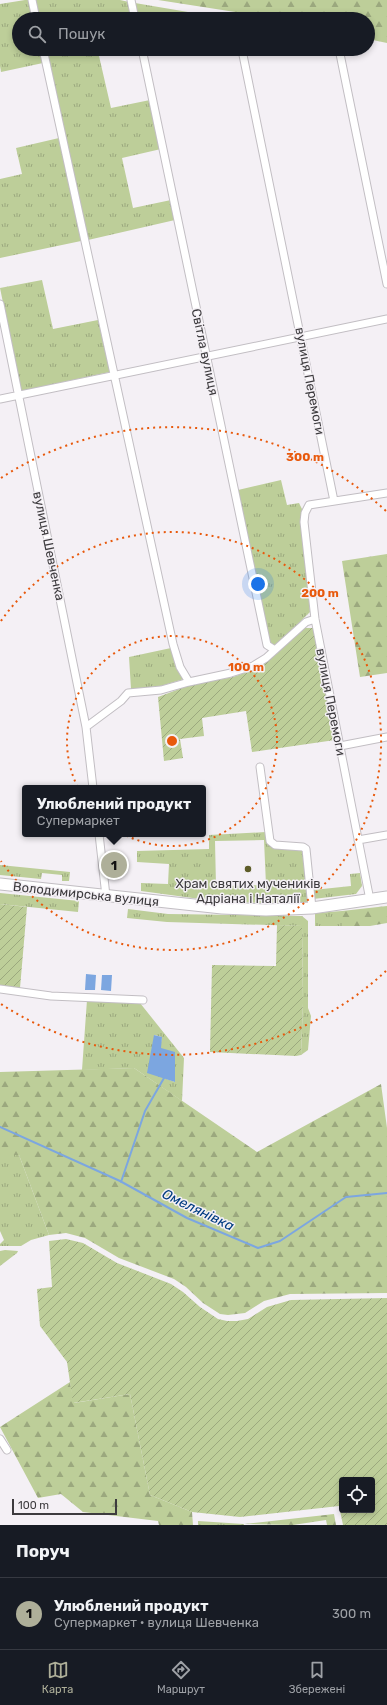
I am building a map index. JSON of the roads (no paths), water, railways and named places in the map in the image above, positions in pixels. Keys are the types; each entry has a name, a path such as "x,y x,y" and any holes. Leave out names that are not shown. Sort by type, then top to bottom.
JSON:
{"main road":[{"name":"Володимирська вулиця","path":"0,884 222,908 266,910 312,908 387,897"}],"street":[{"path":"32,0 35,12"},
{"path":"131,0 134,12"},
{"path":"45,56 173,644 180,667 190,682"},
{"name":"Світла вулиця","path":"143,56 267,645 275,650"},
{"name":"вулиця Перемоги","path":"243,56 334,501 309,505 305,513 304,522 315,619 370,900"},
{"path":"340,56 387,284"},
{"name":"вулиця Шевченка","path":"0,304 86,727 93,785"},
{"path":"0,399 387,319"},
{"path":"334,501 387,493"},
{"path":"86,727 121,701 128,693 162,690 232,673 253,666 266,658 306,622 315,619"},
{"path":"340,746 387,737"},
{"path":"260,767 270,841 275,845 303,847 306,849 312,908"},
{"path":"358,840 387,835"},
{"path":"98,837 106,896"},
{"path":"0,989 52,996 144,1000"},
{"path":"0,1439 7,1450"}],"water":[{"path":"86,974 96,975 95,990 85,990"},
{"path":"102,975 112,975 111,991 101,990"},
{"path":"154,1035 162,1037 161,1048 175,1052 175,1082 147,1073"}],"waterway":[{"path":"121,1182 145,1111 164,1078"},
{"name":"Омелянівка","path":"0,1127 120,1181 187,1218 258,1248 280,1241 346,1197 387,1193"}],"place":[{"name":"Улюблений продукт","path":"114,865"},
{"name":"Храм святих мучеників Адріана і Наталії","path":"248,869"}]}
